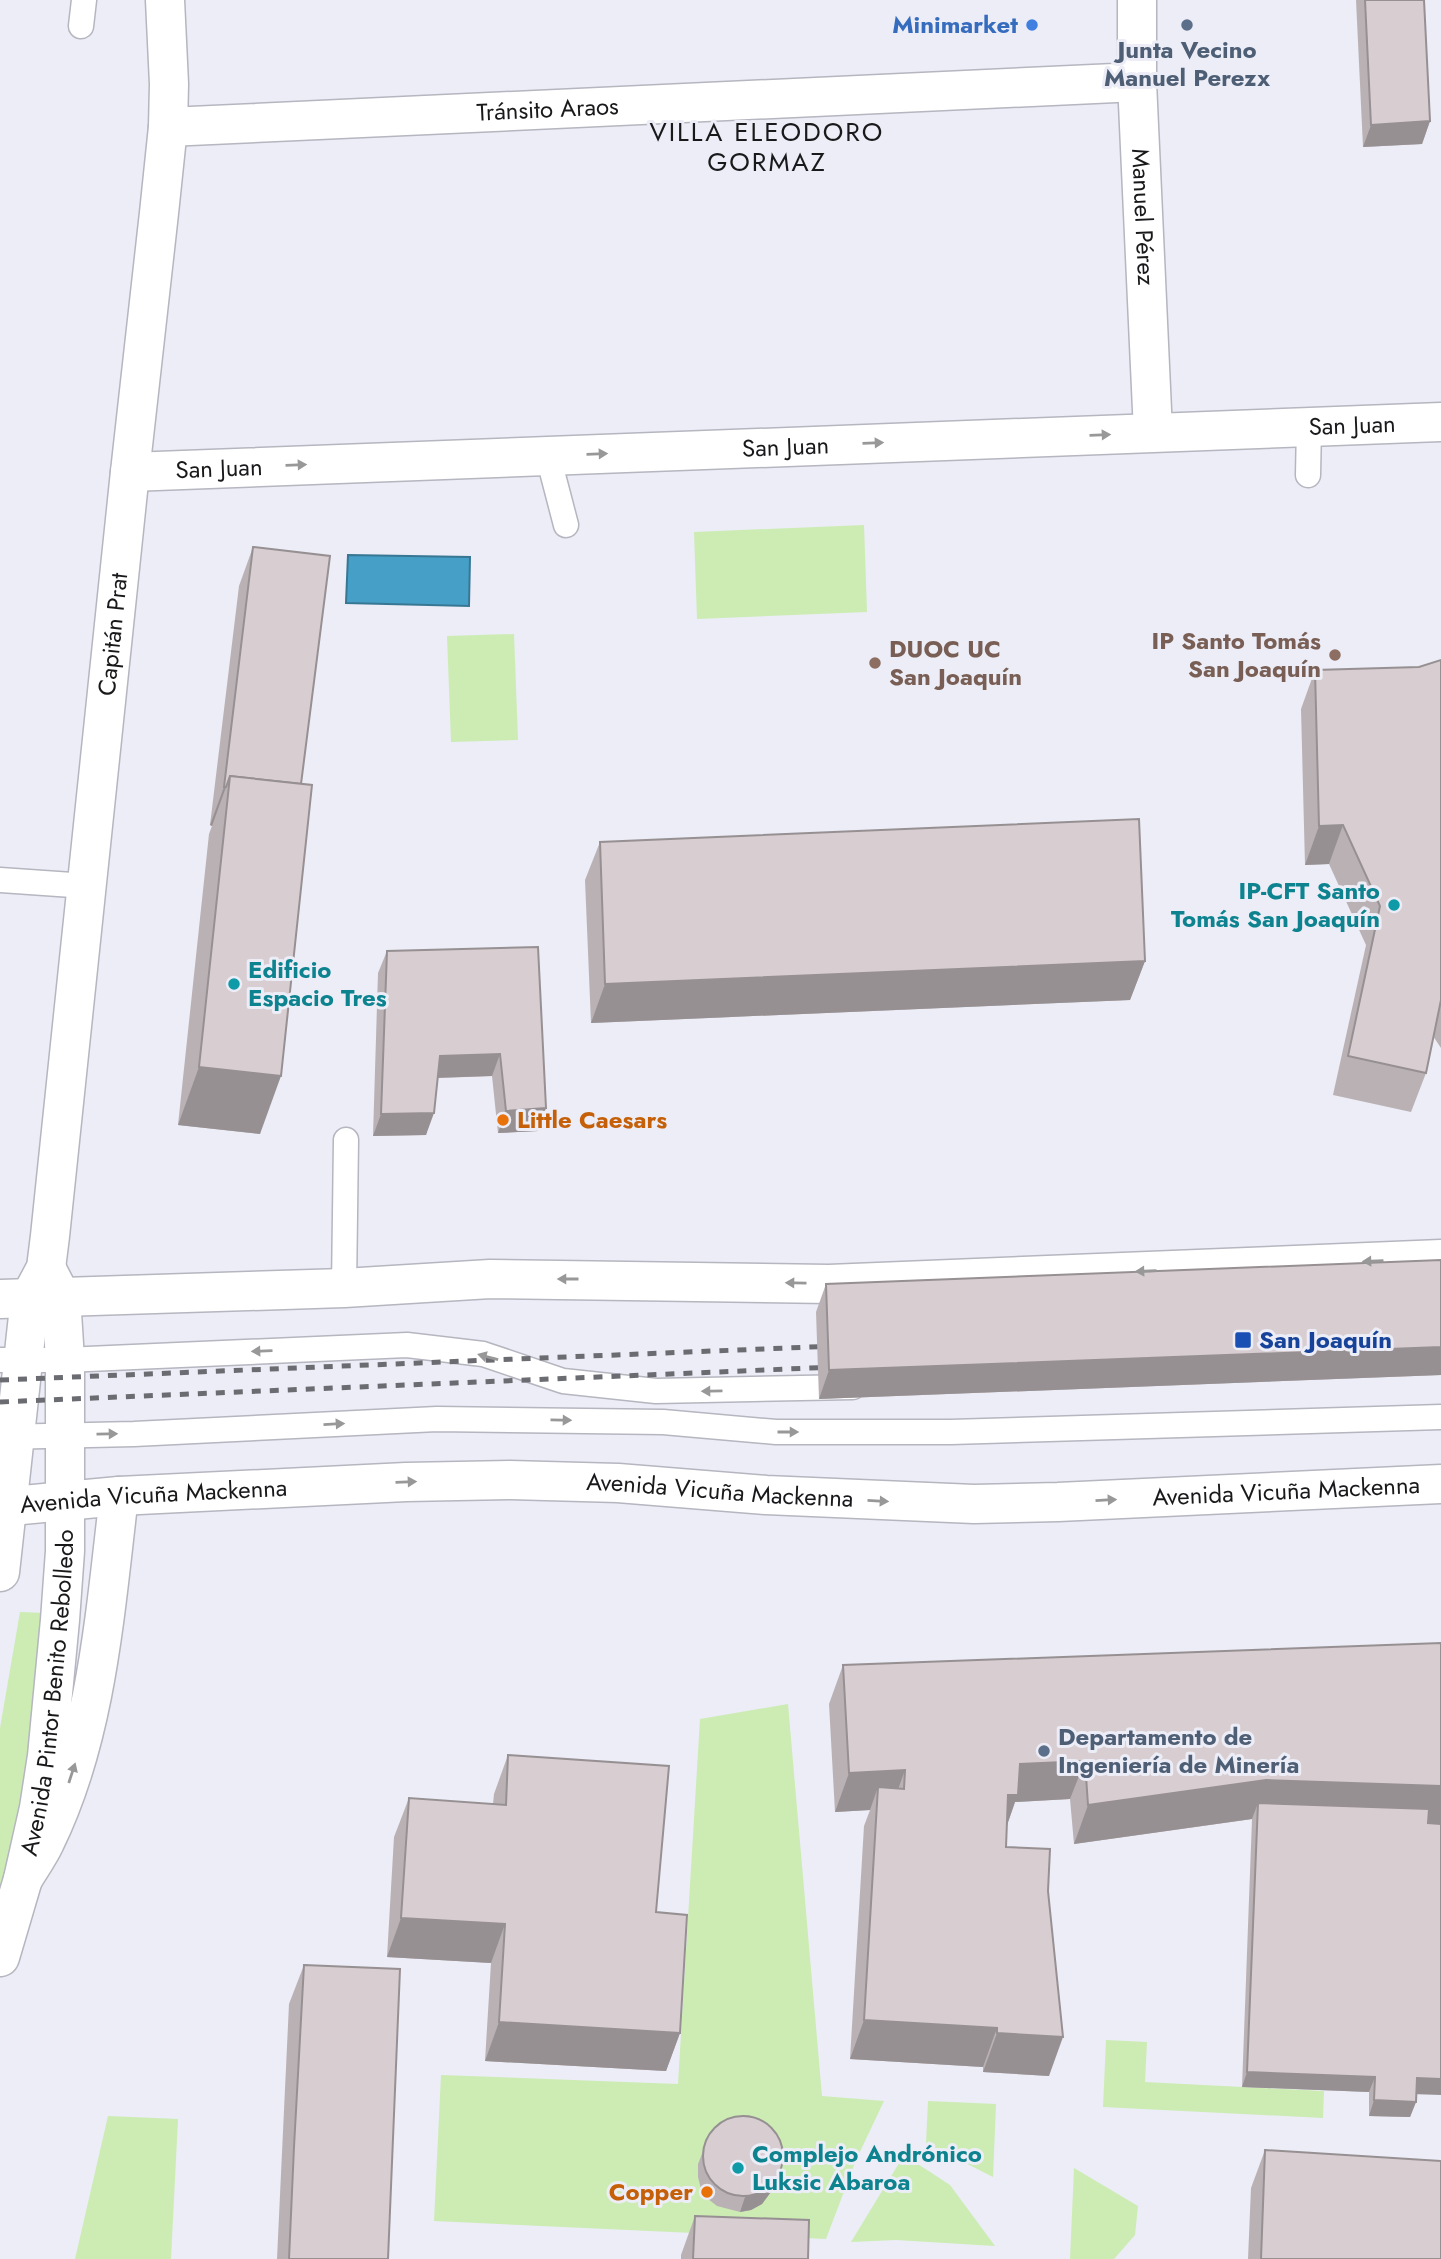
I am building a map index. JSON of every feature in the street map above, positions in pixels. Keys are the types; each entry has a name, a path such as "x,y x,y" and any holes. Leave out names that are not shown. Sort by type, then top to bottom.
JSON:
{"street":[{"name":"Capitán Prat","path":"34,1290 87,886 130,472 155,263 169,84 165,0"},
{"name":"Manuel Pérez","path":"1136,0 1137,82 1153,432"},
{"name":"Tránsito Araos","path":"167,127 1137,82"},
{"name":"San Juan","path":"130,472 1441,422"},
{"path":"0,1572 11,1360 34,1290 344,1288 490,1279 829,1284 1441,1259"},
{"name":"Avenida Pintor Benito Rebolledo","path":"0,1957 23,1879 39,1808 47,1756 60,1620 65,1500 65,1360 34,1290"},
{"name":"Avenida Vicuña Mackenna","path":"4,1507 119,1496 406,1482 510,1480 618,1483 766,1495 974,1504 1058,1503 1441,1483"},
{"path":"23,1879 45,1843 78,1753 93,1691 104,1625 119,1496"}],"lane":[{"path":"81,26 84,0"},
{"path":"1308,475 1309,426"},
{"path":"548,456 566,525"},
{"path":"0,880 87,886"},
{"path":"344,1288 346,1140"},
{"path":"11,1360 407,1345 483,1354 563,1381 656,1391 883,1386"},
{"path":"7,1437 437,1419 663,1422 776,1432 951,1432 1441,1417"}],"green space":[{"path":"864,525 867,612 697,619 694,532"},
{"path":"514,634 518,740 451,742 447,636"},
{"path":"20,1612 46,1613 35,1757 0,1908 0,1728"},
{"path":"788,1704 822,2096 884,2101 856,2160 826,2239 434,2221 441,2075 678,2084 700,1719"},
{"path":"1106,2040 1147,2042 1145,2082 1324,2091 1323,2118 1103,2107"},
{"path":"928,2101 996,2104 993,2177 926,2143"},
{"path":"108,2116 178,2119 171,2259 75,2259"},
{"path":"904,2155 950,2185 995,2246 896,2240 851,2242"},
{"path":"1074,2168 1138,2206 1135,2235 1114,2259 1070,2259"}],"water":[{"path":"348,555 470,557 469,606 346,603"}],"building":[{"path":"1365,0 1424,0 1430,121 1371,125"},
{"path":"253,547 330,556 301,784 230,776 224,787"},
{"name":"IP-CFT Santo Tomás San Joaquín","path":"1441,660 1441,1000 1426,1073 1348,1056 1380,906 1343,825 1319,826 1315,670 1419,667"},
{"name":"Edificio Espacio Tres","path":"230,776 312,785 281,1076 199,1067"},
{"path":"1139,819 1145,961 605,984 600,842"},
{"path":"538,947 546,1108 506,1111 500,1054 440,1056 434,1113 381,1114 387,951"},
{"name":"San Joaquín","path":"1441,1260 1441,1347 829,1370 826,1284"},
{"path":"1441,1643 1441,1786 1266,1780 1088,1805 1085,1761 1020,1764 1018,1795 1008,1795 1006,1847 1050,1849 1048,1891 1063,2037 997,2033 997,2028 864,2020 878,1787 904,1789 905,1770 849,1773 843,1665"},
{"path":"508,1755 669,1766 656,1912 687,1915 680,2033 499,2022 505,1924 401,1918 409,1798 506,1805"},
{"path":"1258,1803 1429,1809 1428,1823 1441,1824 1441,2079 1417,2078 1416,2102 1374,2100 1375,2077 1247,2072"},
{"path":"304,1965 400,1969 388,2259 289,2259"},
{"name":"Complejo Andrónico Luksic Abaroa","path":"743,2116 758,2119 771,2128 780,2141 783,2156 780,2171 771,2184 758,2193 743,2196 728,2193 715,2184 706,2171 703,2156 706,2141 715,2128 728,2119"},
{"path":"1265,2150 1441,2161 1441,2259 1261,2259"},
{"path":"695,2216 809,2220 808,2259 693,2259"}],"railway":[{"path":"0,1380 836,1346"},
{"path":"0,1402 836,1367"}],"place":[{"name":"Minimarket","path":"1032,25"},
{"name":"Junta Vecino Manuel Perezx","path":"1187,25"},
{"name":"IP Santo Tomás San Joaquín","path":"1335,655"},
{"name":"DUOC UC San Joaquín","path":"875,663"},
{"name":"IP-CFT Santo Tomás San Joaquín","path":"1394,905"},
{"name":"Edificio Espacio Tres","path":"234,984"},
{"name":"Little Caesars","path":"503,1120"},
{"name":"San Joaquín","path":"1243,1340"},
{"name":"Departamento de Ingeniería de Minería","path":"1044,1751"},
{"name":"Complejo Andrónico Luksic Abaroa","path":"738,2168"},
{"name":"Copper","path":"707,2192"}],"district":[{"name":"VILLA ELEODORO GORMAZ","path":"767,147"}]}
